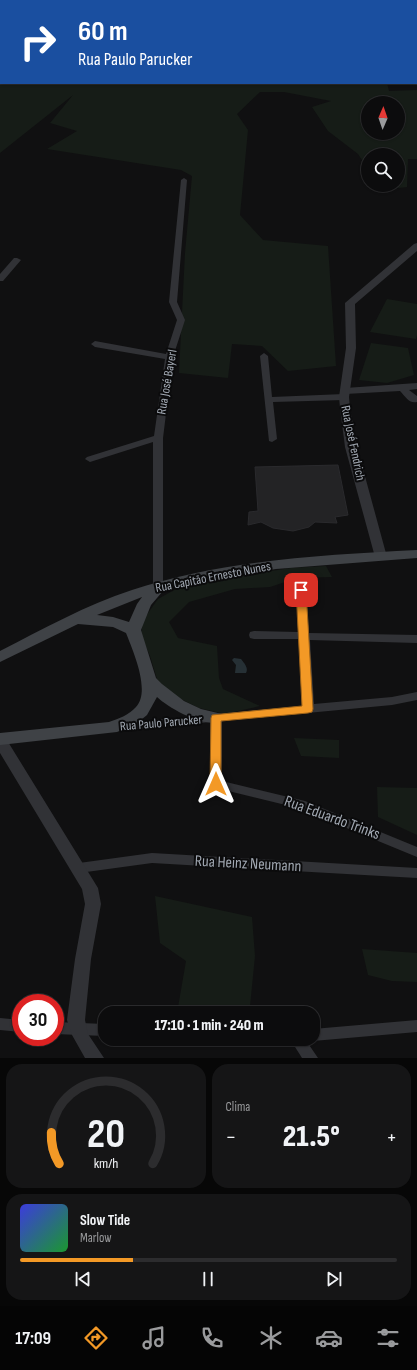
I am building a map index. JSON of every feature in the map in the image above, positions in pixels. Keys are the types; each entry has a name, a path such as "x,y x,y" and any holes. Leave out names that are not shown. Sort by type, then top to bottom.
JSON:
{"main road":[{"name":"Rua Capitão Ernesto Nunes","path":"0,657 76,619 118,601 158,587 262,567 417,554"},
{"path":"111,728 130,721 142,710 150,699 150,680 133,630 144,604 158,587"},
{"path":"76,619 112,622 133,630"},
{"path":"150,680 165,697 180,707 199,715 216,718"},
{"name":"Rua Paulo Parucker","path":"0,740 111,728"}],"street":[{"name":"Rua José Bayerl","path":"158,587 158,438 169,357 181,320 174,308 173,302 184,180"},
{"name":"Rua José Fendrich","path":"381,556 351,446 347,425 344,394 351,348 350,304 417,246"},
{"path":"0,279 17,260"},
{"path":"95,344 169,357"},
{"path":"264,356 272,439"},
{"path":"268,400 417,386"},
{"path":"402,388 414,400 417,399"},
{"path":"90,459 158,438"},
{"path":"301,590 308,709"},
{"path":"254,635 417,639"},
{"name":"Rua Paulo Parucker","path":"111,728 392,701 417,696"},
{"name":"Rua Eduardo Trinks","path":"216,718 216,784 301,804 417,852"},
{"path":"0,740 90,888 93,904 83,959 76,1020 78,1029 95,1058"},
{"name":"Rua Heinz Neumann","path":"79,868 152,858 417,873"},
{"path":"0,1024 12,1025"},
{"path":"320,1034 417,1026"},
{"path":"64,1028 98,1030"},
{"path":"302,1046 311,1058"}],"shaded area":[{"path":"0,84 387,84 389,91 417,90 417,159 408,159 407,187 405,187 405,148 361,148 361,158 358,154 328,131 312,107 331,101 284,92 260,92 237,114 248,130 240,215 263,240 328,246 336,366 288,371 262,346 232,344 228,378 179,373 185,253 192,176 181,170 47,149 77,131 50,123 73,95 0,153"},
{"path":"387,299 417,304 416,339 370,332"},
{"path":"371,343 408,348 414,375 387,383 359,380"},
{"path":"326,566 332,577 297,578 270,587 235,589 189,602 169,622 178,638 217,646 219,678 223,689 260,706 225,714 199,708 173,695 157,679 150,656 141,635 143,620 158,599 185,584 291,568"},
{"path":"234,658 241,659 245,664 247,667 246,673 235,673 236,665 232,660"},
{"path":"294,738 339,740 339,758 301,756"},
{"path":"377,787 417,788 417,835 378,817"},
{"path":"155,896 252,917 255,956 250,1006 178,1006 186,961 160,943"},
{"path":"362,949 417,953 417,982 392,981 368,975"}],"building":[{"path":"338,465 348,515 335,517 337,523 315,522 309,527 293,531 273,528 261,522 248,525 249,512 258,511 255,467"}],"route":[{"path":"216,784 216,718 308,709 301,590"}]}
